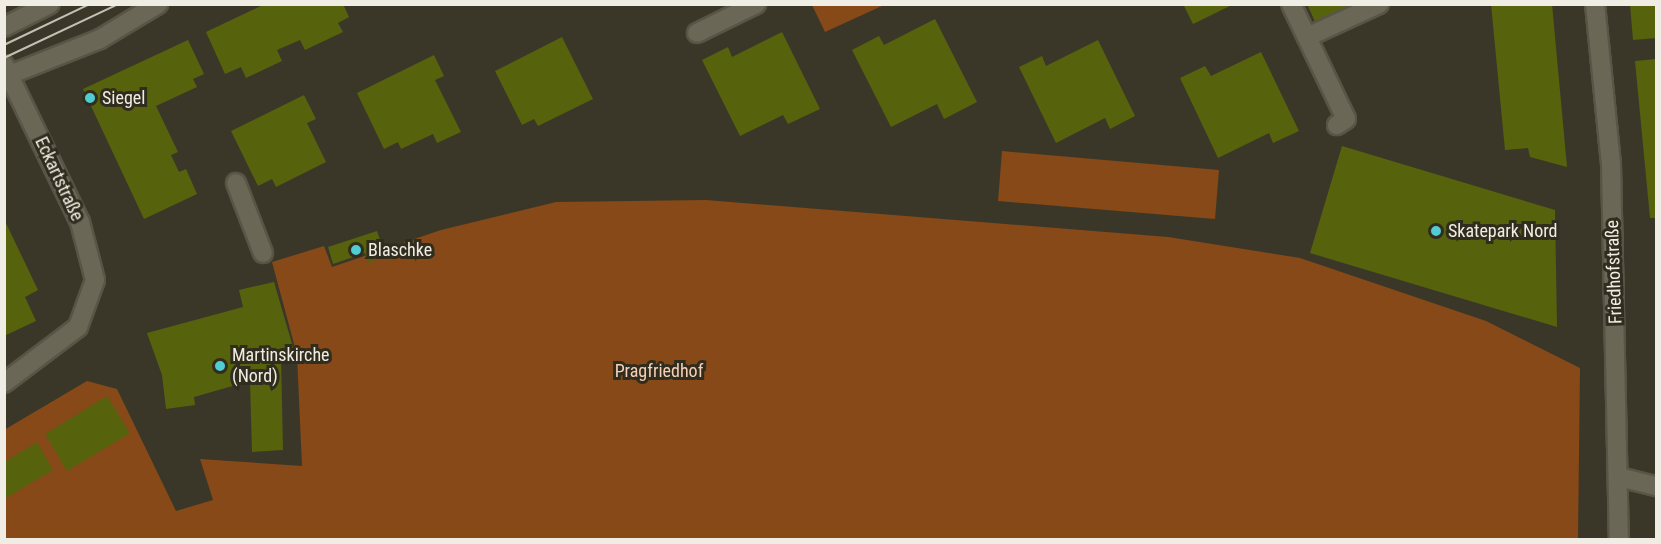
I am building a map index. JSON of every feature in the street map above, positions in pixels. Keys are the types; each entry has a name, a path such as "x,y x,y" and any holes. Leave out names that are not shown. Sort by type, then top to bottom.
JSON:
{"street":[{"path":"4,27 50,4"},
{"path":"6,73 100,39 158,4"},
{"path":"697,33 756,4"},
{"path":"1291,4 1346,119 1337,125"},
{"path":"1307,37 1379,4"},
{"name":"Friedhofstraße","path":"1595,4 1611,164 1619,540"},
{"name":"Eckartstraße","path":"4,383 60,346 78,327 92,299 94,261 80,222 6,73"},
{"path":"236,183 263,253"},
{"path":"1619,477 1656,486"}],"green space":[{"path":"812,5 884,5 825,32"},
{"path":"1002,151 1219,170 1215,219 998,201"},
{"name":"Pragfriedhof","path":"706,200 1168,237 1300,258 1486,321 1580,368 1578,539 5,539 4,430 87,381 117,389 176,511 213,500 200,459 302,466 297,355 272,262 324,246 332,267 441,230 556,202"}],"building":[{"path":"265,4 343,4 349,17 338,23 343,32 305,50 300,40 277,50 282,61 246,78 241,67 225,74 206,32"},
{"path":"1183,4 1234,4 1193,24"},
{"path":"1307,4 1358,4 1316,24"},
{"path":"1491,4 1552,4 1567,167 1530,157 1528,148 1505,150"},
{"path":"1630,4 1656,4 1656,38 1633,40"},
{"path":"935,19 977,102 944,119 937,104 891,127 852,50 879,36 884,45"},
{"path":"782,32 820,109 788,124 783,115 740,136 702,60 728,47 732,57"},
{"path":"562,37 593,99 538,126 534,119 522,125 495,71"},
{"path":"188,40 204,74 193,79 197,87 156,106 178,152 171,155 179,172 186,169 197,194 144,219 83,89"},
{"path":"1098,40 1135,116 1110,129 1105,118 1056,143 1019,67 1042,56 1046,66"},
{"path":"1261,52 1299,131 1273,143 1269,133 1218,158 1180,78 1205,66 1211,76"},
{"path":"434,55 444,76 435,80 461,132 437,143 433,134 401,149 398,142 384,149 357,93"},
{"path":"1656,59 1656,218 1650,218 1635,61"},
{"path":"304,95 316,119 307,123 326,162 276,187 272,179 258,186 231,131"},
{"name":"Skatepark Nord","path":"1342,146 1555,210 1557,327 1310,253"},
{"path":"4,219 38,290 25,297 36,321 4,336"},
{"name":"Blaschke","path":"377,231 385,255 368,263 365,253 333,264 328,247"},
{"name":"Martinskirche (Nord)","path":"274,282 295,354 281,357 283,450 252,452 250,381 194,397 195,405 166,409 162,375 147,333 243,307 239,290"},
{"path":"107,396 130,433 67,471 45,434"},
{"path":"37,442 53,470 4,499 4,462"}],"tram line":[{"path":"4,45 90,4"},
{"path":"4,58 119,4"}],"place":[{"name":"Siegel","path":"90,98"},
{"name":"Skatepark Nord","path":"1436,231"},
{"name":"Blaschke","path":"356,250"},
{"name":"Martinskirche (Nord)","path":"220,366"}]}
